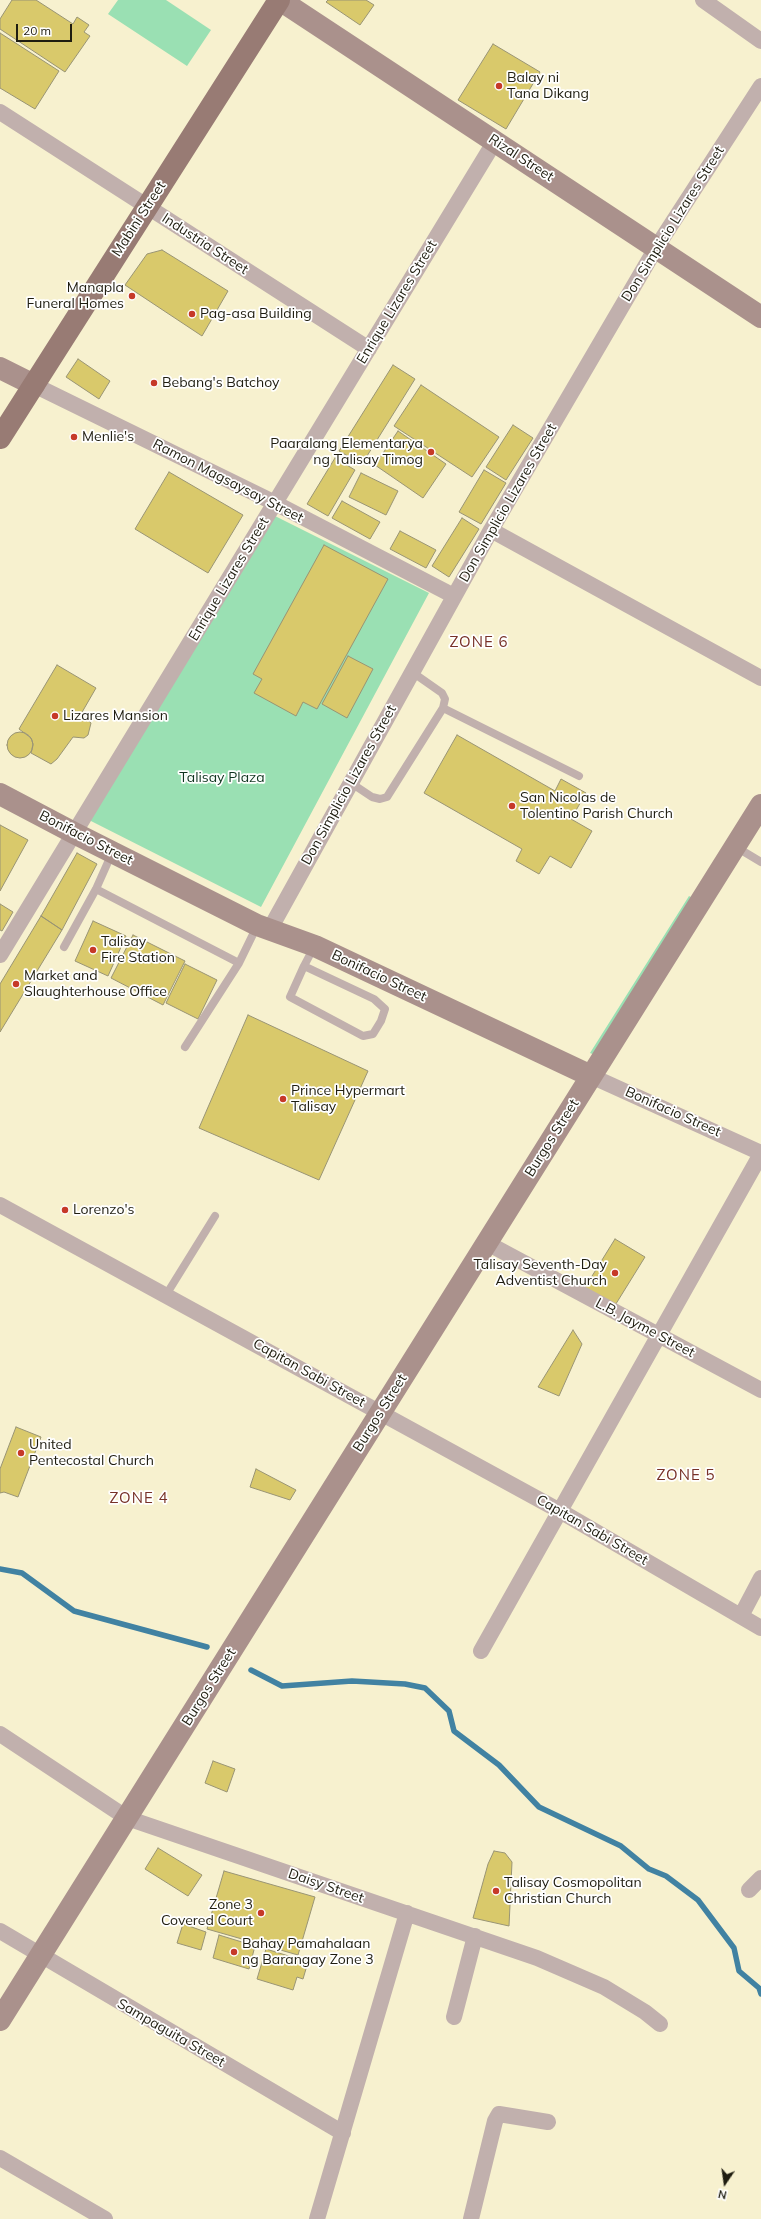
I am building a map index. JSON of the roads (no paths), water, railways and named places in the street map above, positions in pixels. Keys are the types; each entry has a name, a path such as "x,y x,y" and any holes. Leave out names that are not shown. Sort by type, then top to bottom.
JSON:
{"main road":[{"name":"Mabini Street","path":"0,438 279,0"}],"street":[{"name":"Rizal Street","path":"279,0 761,317"},
{"path":"703,0 761,41"},
{"name":"Don Simplicio Lizares Street","path":"264,927 351,783 491,530 656,248 761,86"},
{"name":"Industria Street","path":"0,112 369,349"},
{"name":"Enrique Lizares Street","path":"3,944 74,833 495,141"},
{"name":"Ramon Magsaysay Street","path":"0,368 275,504 454,596"},
{"path":"491,530 761,678"},
{"name":"Bonifacio Street","path":"0,794 74,833 264,927 314,946 761,1153"},
{"name":"Burgos Street","path":"0,2020 761,805"},
{"path":"481,1651 761,1153"},
{"name":"Capitan Sabi Street","path":"0,1205 560,1511 761,1628"},
{"name":"L.B. Jayme Street","path":"487,1243 761,1390"},
{"path":"741,1616 761,1578"},
{"name":"Daisy Street","path":"0,1734 127,1818 475,1936 578,1974 626,1999 660,2024"},
{"path":"749,1890 761,1878"},
{"path":"317,2219 408,1913"},
{"name":"Sampaguita Street","path":"0,1931 40,1956 343,2133"},
{"path":"454,2017 475,1936"},
{"path":"471,2219 495,2121 499,2114 548,2122"},
{"path":"0,2158 100,2218"}],"lane":[{"path":"351,783 372,797 387,797 443,708 446,699 442,693 412,672"},
{"path":"443,708 579,776"},
{"path":"735,847 761,862"},
{"path":"64,947 96,889 113,852"},
{"path":"96,889 239,963"},
{"path":"185,1047 264,927"},
{"path":"304,966 374,999 385,1008 381,1021 373,1034 363,1036 290,997 304,966 314,946"},
{"path":"166,1296 215,1216"}],"waterway":[{"path":"0,1569 22,1573 74,1611 207,1647"},
{"path":"251,1670 282,1686 352,1681 405,1684 425,1688 449,1711 454,1731 499,1765 539,1807 621,1846 649,1869 666,1876 698,1900 734,1948 739,1971 759,1988 761,1994"}],"place":[{"name":"Balay ni Tana Dikang","path":"499,86"},
{"name":"Manapla Funeral Homes","path":"132,296"},
{"name":"Pag-asa Building","path":"192,314"},
{"name":"Bebang's Batchoy","path":"154,383"},
{"name":"Menlie's","path":"74,437"},
{"name":"Paaralang Elementarya ng Talisay Timog","path":"431,452"},
{"name":"Lizares Mansion","path":"55,716"},
{"name":"San Nicolas de Tolentino Parish Church","path":"512,806"},
{"name":"Talisay Fire Station","path":"93,950"},
{"name":"Market and Slaughterhouse Office","path":"16,984"},
{"name":"Prince Hypermart Talisay","path":"283,1099"},
{"name":"Lorenzo's","path":"65,1210"},
{"name":"Talisay Seventh-Day Adventist Church","path":"615,1273"},
{"name":"United Pentecostal Church","path":"21,1453"},
{"name":"Talisay Cosmopolitan Christian Church","path":"496,1891"},
{"name":"Zone 3 Covered Court","path":"261,1913"},
{"name":"Bahay Pamahalaan ng Barangay Zone 3","path":"234,1952"}],"district":[{"name":"ZONE 6","path":"479,642"},
{"name":"ZONE 5","path":"686,1475"},
{"name":"ZONE 4","path":"139,1498"}],"park label":[{"name":"Talisay Plaza","path":"222,778"}]}
